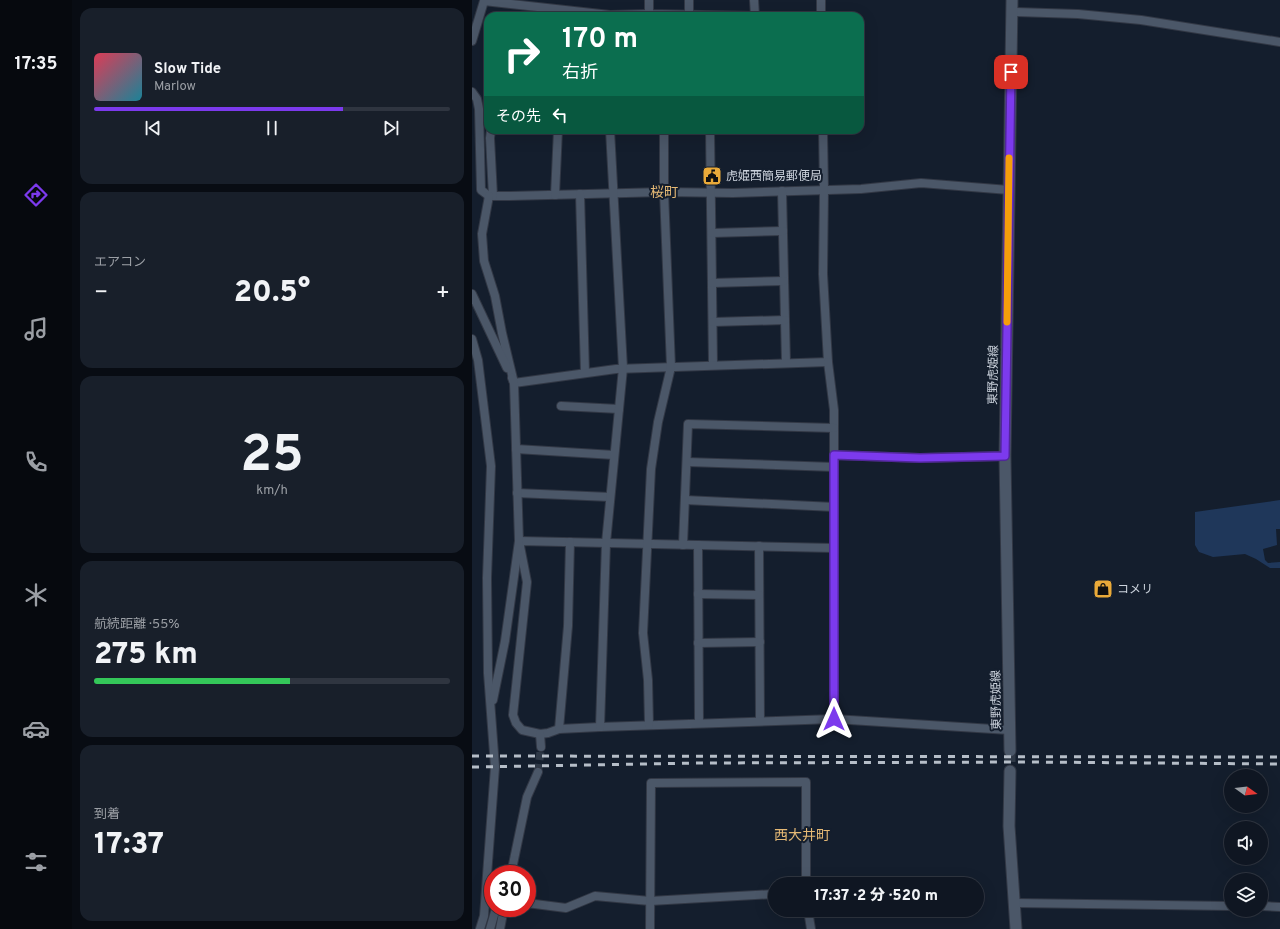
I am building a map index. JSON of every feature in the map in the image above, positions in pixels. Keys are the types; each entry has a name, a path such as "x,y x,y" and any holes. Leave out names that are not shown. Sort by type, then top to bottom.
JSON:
{"main road":[{"name":"東野虎姫線","path":"1010,751 1005,456 1012,0"},
{"path":"1010,771 1008,826 1016,929"}],"street":[{"path":"649,0 649,12"},
{"path":"689,0 689,12"},
{"path":"754,0 756,12"},
{"path":"821,0 821,12"},
{"path":"472,41 484,1 556,12"},
{"path":"1012,12 1078,14 1141,20 1280,42"},
{"path":"472,92 477,99 479,109 481,190 491,196 861,189 921,183 1008,190"},
{"path":"490,134 491,196 482,234 484,261 495,296 514,382 519,541 527,582 513,715 516,723 522,730 540,734 559,729 834,719 1009,730"},
{"path":"555,195 558,134"},
{"path":"600,727 606,543 623,368 612,193 610,134"},
{"path":"649,725 648,680 643,633 651,469 658,422 671,367 664,192 664,134"},
{"path":"710,134 713,365"},
{"path":"823,134 823,274 828,362 834,410 834,719"},
{"path":"782,191 786,363"},
{"path":"580,194 585,373"},
{"path":"712,233 783,232"},
{"path":"712,282 784,281"},
{"path":"472,294 514,382"},
{"path":"713,322 785,320"},
{"path":"472,339 478,360 490,466 488,673 494,767 484,916 480,929"},
{"path":"514,382 623,368 828,362"},
{"path":"561,406 619,409"},
{"path":"683,544 688,424 834,428"},
{"path":"516,449 614,455"},
{"path":"834,455 920,458 1005,456"},
{"path":"687,462 834,467"},
{"path":"517,494 610,497"},
{"path":"685,500 834,507"},
{"path":"491,711 505,641 519,541"},
{"path":"519,541 834,548"},
{"path":"559,729 568,626 570,542"},
{"path":"698,545 699,723"},
{"path":"759,546 760,721"},
{"path":"698,594 759,595"},
{"path":"698,643 760,642"},
{"path":"540,734 541,747"},
{"path":"513,865 526,798 538,772"},
{"path":"650,929 651,783 806,782 806,877"},
{"path":"536,904 566,908 595,896 650,900 768,894"},
{"path":"1014,903 1224,906"},
{"path":"1268,906 1280,907"},
{"path":"490,929 493,917"},
{"path":"500,929 502,917"},
{"path":"809,917 811,929"}],"shaded area":[{"path":"1280,500 1280,529 1276,529 1277,545 1263,549 1265,560 1268,563 1280,562 1280,568 1270,568 1245,554 1213,557 1199,552 1195,545 1195,512"}],"tunnel":[{"path":"538,772 541,747"},
{"path":"1010,751 1010,771"}],"railway":[{"path":"472,756 1280,757"},
{"path":"472,767 703,763 1030,762 1280,764"}],"slow traffic":[{"path":"1007,322 1009,158"}],"place":[{"name":"虎姫西簡易郵便局","path":"712,176"},
{"name":"コメリ","path":"1103,589"}],"district":[{"name":"桜町","path":"664,192"},
{"name":"西大井町","path":"802,835"}],"route":[{"path":"834,719 834,455 920,458 1005,456 1011,72"}]}
